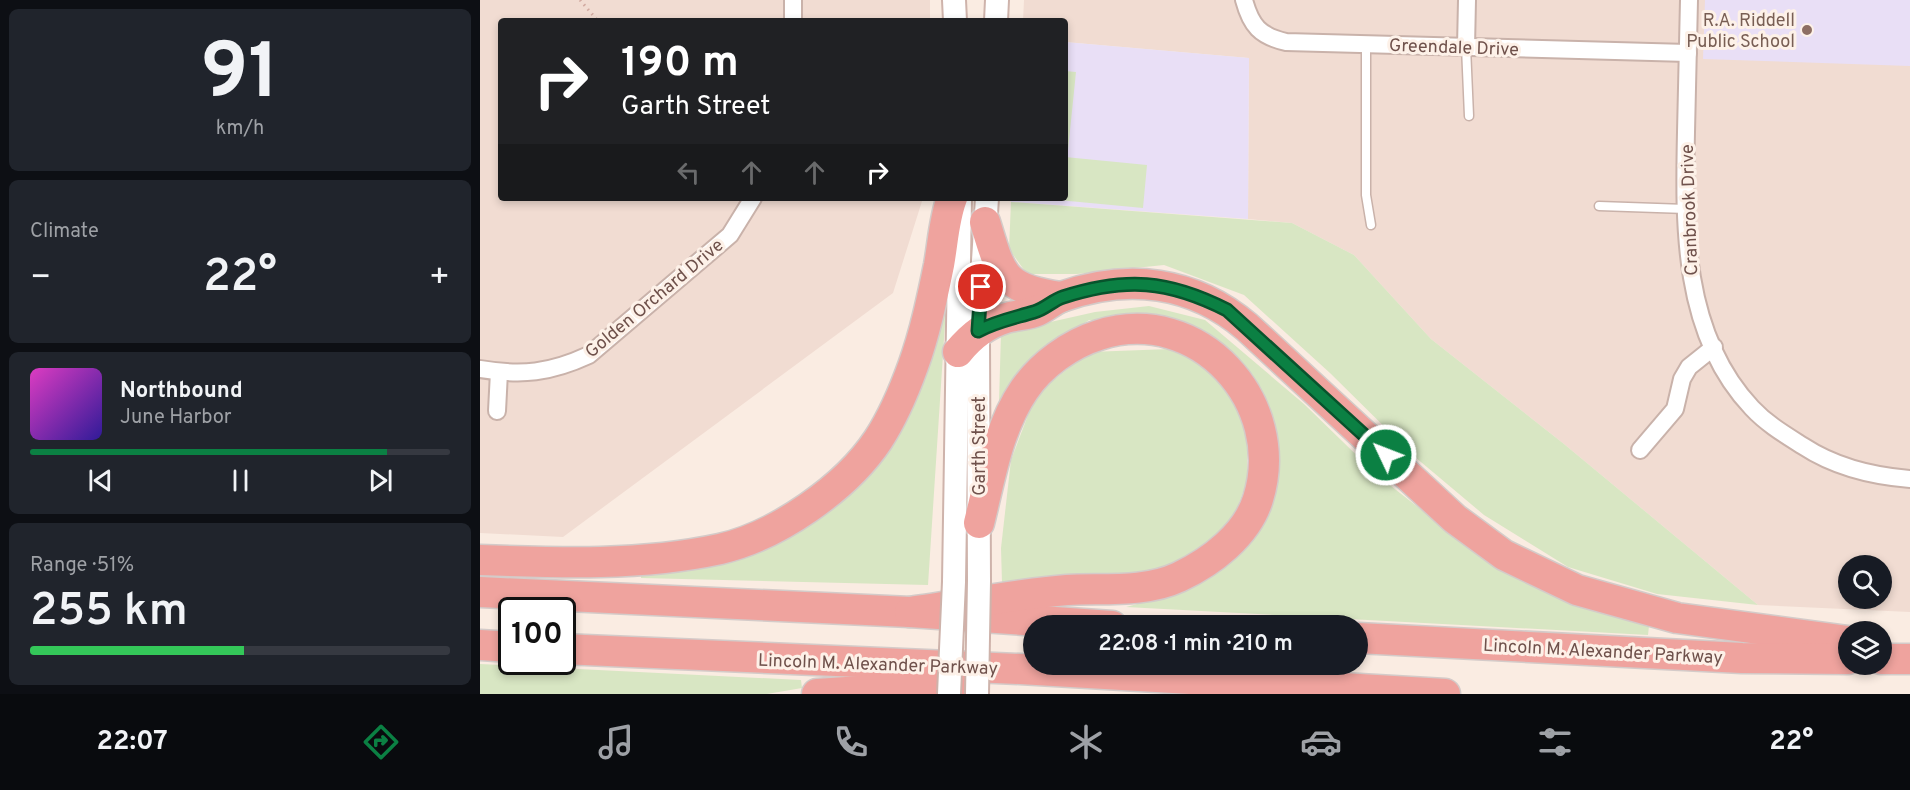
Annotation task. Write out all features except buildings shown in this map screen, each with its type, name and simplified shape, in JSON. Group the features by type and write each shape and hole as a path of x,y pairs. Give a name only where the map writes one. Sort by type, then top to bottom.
{"highway":[{"path":"480,560 580,563 661,558 712,550 771,530 815,502 855,468 878,440 896,407 928,321 951,201"},
{"path":"986,210 998,267 1008,280 1036,294 1061,297"},
{"path":"968,342 1005,318 1036,311 1061,297 1109,286 1158,286 1196,294 1227,310 1455,519 1504,555 1577,590 1677,618 1838,639"},
{"path":"910,612 1066,590 1126,589 1177,578 1211,560 1240,531 1258,501 1265,460 1257,416 1240,384 1223,364 1206,349 1184,336 1150,330 1113,331 1080,341 1049,363 1024,390 1005,427 979,523"},
{"path":"480,592 910,612 1023,620"},
{"name":"Lincoln M. Alexander Parkway","path":"1368,639 1742,658 1838,659"},
{"path":"480,645 498,646"},
{"name":"Lincoln M. Alexander Parkway","path":"576,650 1020,669 1445,694"},
{"path":"817,694 964,685 1020,669"}],"main road":[{"path":"954,0 955,18"},
{"path":"996,18 997,0"},
{"name":"Garth Street","path":"960,201 979,523 977,694"},
{"name":"Garth Street","path":"949,694 968,342 986,210"}],"street":[{"path":"793,0 793,18"},
{"name":"Greendale Drive","path":"1244,0 1248,17 1267,38 1286,42 1688,53"},
{"path":"1466,47 1467,0"},
{"name":"Cranbrook Drive","path":"1689,0 1686,208 1692,285 1701,318 1714,348 1731,379 1751,406 1787,438 1830,462 1861,471 1910,479"},
{"name":"Golden Orchard Drive","path":"480,369 532,373 562,368 589,355 730,235 751,201"},
{"path":"1640,450 1675,410 1682,380 1689,367 1714,348"},
{"path":"497,411 499,372"}],"lane":[{"path":"1366,44 1366,195 1371,225"},
{"path":"1466,47 1469,116"},
{"path":"1599,206 1686,208"}],"path":[{"path":"580,0 595,18"}],"shaded area":[{"path":"480,0 930,0 930,18 498,18 498,201 922,201 893,293 563,537 480,533"},
{"path":"1024,0 1910,0 1910,612 1845,609 1892,609 1892,555 1838,555 1838,609 1758,605 1564,444 1431,339 1354,255 1292,223 1248,219 1249,58 1068,42 1068,18 1023,18"},
{"name":"R.A. Riddell Public School","path":"1705,0 1910,0 1910,66 1703,59"},
{"path":"1068,42 1249,58 1248,219 1011,202 1068,201"}],"green space":[{"path":"1068,71 1076,72 1068,150"},
{"path":"1068,157 1147,165 1143,208 1068,201"},
{"path":"1011,202 1292,223 1354,255 1431,339 1564,444 1758,605 1657,594 1568,567 1484,515 1415,457 1330,373 1244,295 1164,265 1077,274 1027,274 1009,249"},
{"path":"939,305 946,308 928,585 641,578 641,570 853,490"},
{"path":"1149,306 1205,320 1304,404 1377,475 1465,544 1649,626 1648,635 1368,620 1368,615 1275,615 1126,607 1178,593 1237,557 1272,505 1278,444 1252,374 1183,325 1089,320 1033,360 999,402 1001,333 1095,312"},
{"path":"1170,349 1211,369 1238,409 1247,435 1247,481 1237,509 1226,528 1172,568 1112,580 1002,583 1001,548 1011,460 1036,394 1089,352"},
{"path":"480,664 498,665 498,675 576,675 576,669 801,680 802,688 767,694 480,694"}],"place":[{"name":"R.A. Riddell Public School","path":"1807,30"}],"route":[{"path":"981,287 978,331 1005,318 1036,311 1061,297 1109,286 1136,284 1170,286 1196,294 1227,310 1386,455"}]}
